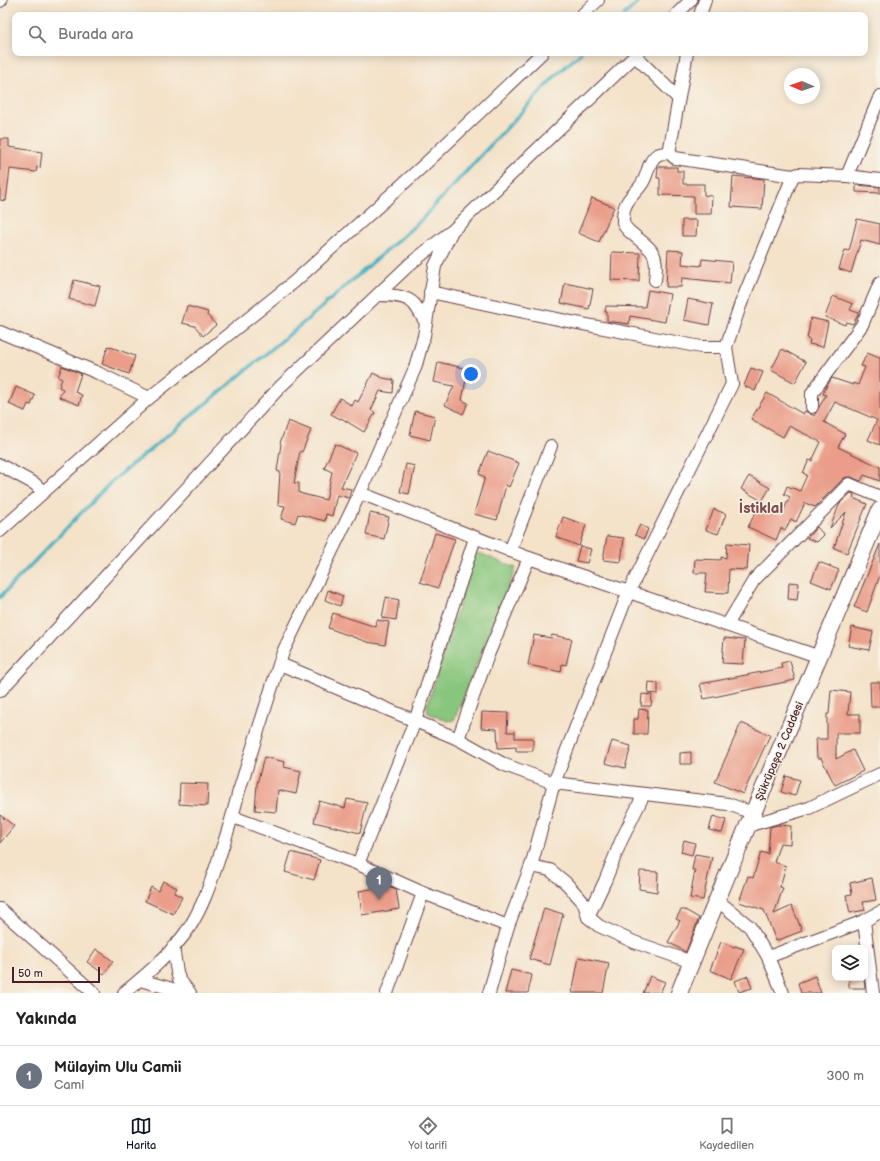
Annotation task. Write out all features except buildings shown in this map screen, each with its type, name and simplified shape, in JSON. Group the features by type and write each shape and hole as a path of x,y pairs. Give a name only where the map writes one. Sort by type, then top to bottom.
{"main road":[{"name":"Şükrüpaşa 2 Caddesi","path":"679,993 880,510"}],"street":[{"path":"585,12 598,0"},
{"path":"679,12 691,0"},
{"path":"701,12 706,0"},
{"path":"0,531 149,398 294,282 424,165 539,56"},
{"path":"0,691 280,386 410,264 452,232 635,56"},
{"path":"637,56 678,98"},
{"path":"669,154 685,56"},
{"path":"847,176 880,96"},
{"path":"655,280 657,265 655,256 652,251 625,227 623,221 623,210 630,197 644,182 651,162 656,155 662,153 669,154 675,158 793,176 798,174 847,176 880,180"},
{"path":"489,993 508,926 531,866 554,783 629,591 732,384 726,347 740,306 793,176"},
{"path":"124,993 140,980 173,947 189,928 205,899 233,817 238,794 284,652 360,493 415,368 424,336 435,266 452,232"},
{"path":"812,407 812,392 862,325 879,288"},
{"path":"430,292 701,347 726,347"},
{"path":"378,295 405,298 414,304 426,323"},
{"path":"0,332 98,373 149,398"},
{"path":"510,551 551,446"},
{"path":"0,465 35,484 43,492"},
{"path":"727,625 754,580 849,484 880,497"},
{"path":"360,493 529,558 820,657"},
{"path":"358,864 415,721 475,538"},
{"path":"458,739 488,655 529,558"},
{"path":"280,664 458,739 505,766 554,783 728,804 750,820 809,808 880,774"},
{"path":"588,916 606,881 621,841 644,794"},
{"path":"233,817 358,864 423,893 508,926"},
{"path":"531,866 550,870 566,883 584,903 588,916 599,926 634,942 692,962"},
{"path":"387,993 423,893"},
{"path":"717,900 750,927 768,957 783,993"},
{"path":"0,909 94,993"},
{"path":"768,957 864,921 880,912"},
{"path":"864,921 873,993"},
{"path":"173,947 179,979 190,993"},
{"path":"140,980 187,993"}],"green space":[{"path":"479,553 516,568 454,720 447,721 428,713 427,706 474,557"}],"waterway":[{"path":"627,12 641,0"},
{"path":"0,597 111,482 308,319 419,222 557,74 578,56"}],"place":[{"name":"Mülayim Ulu Camii","path":"379,900"}],"district":[{"name":"İstiklal","path":"761,508"}]}
